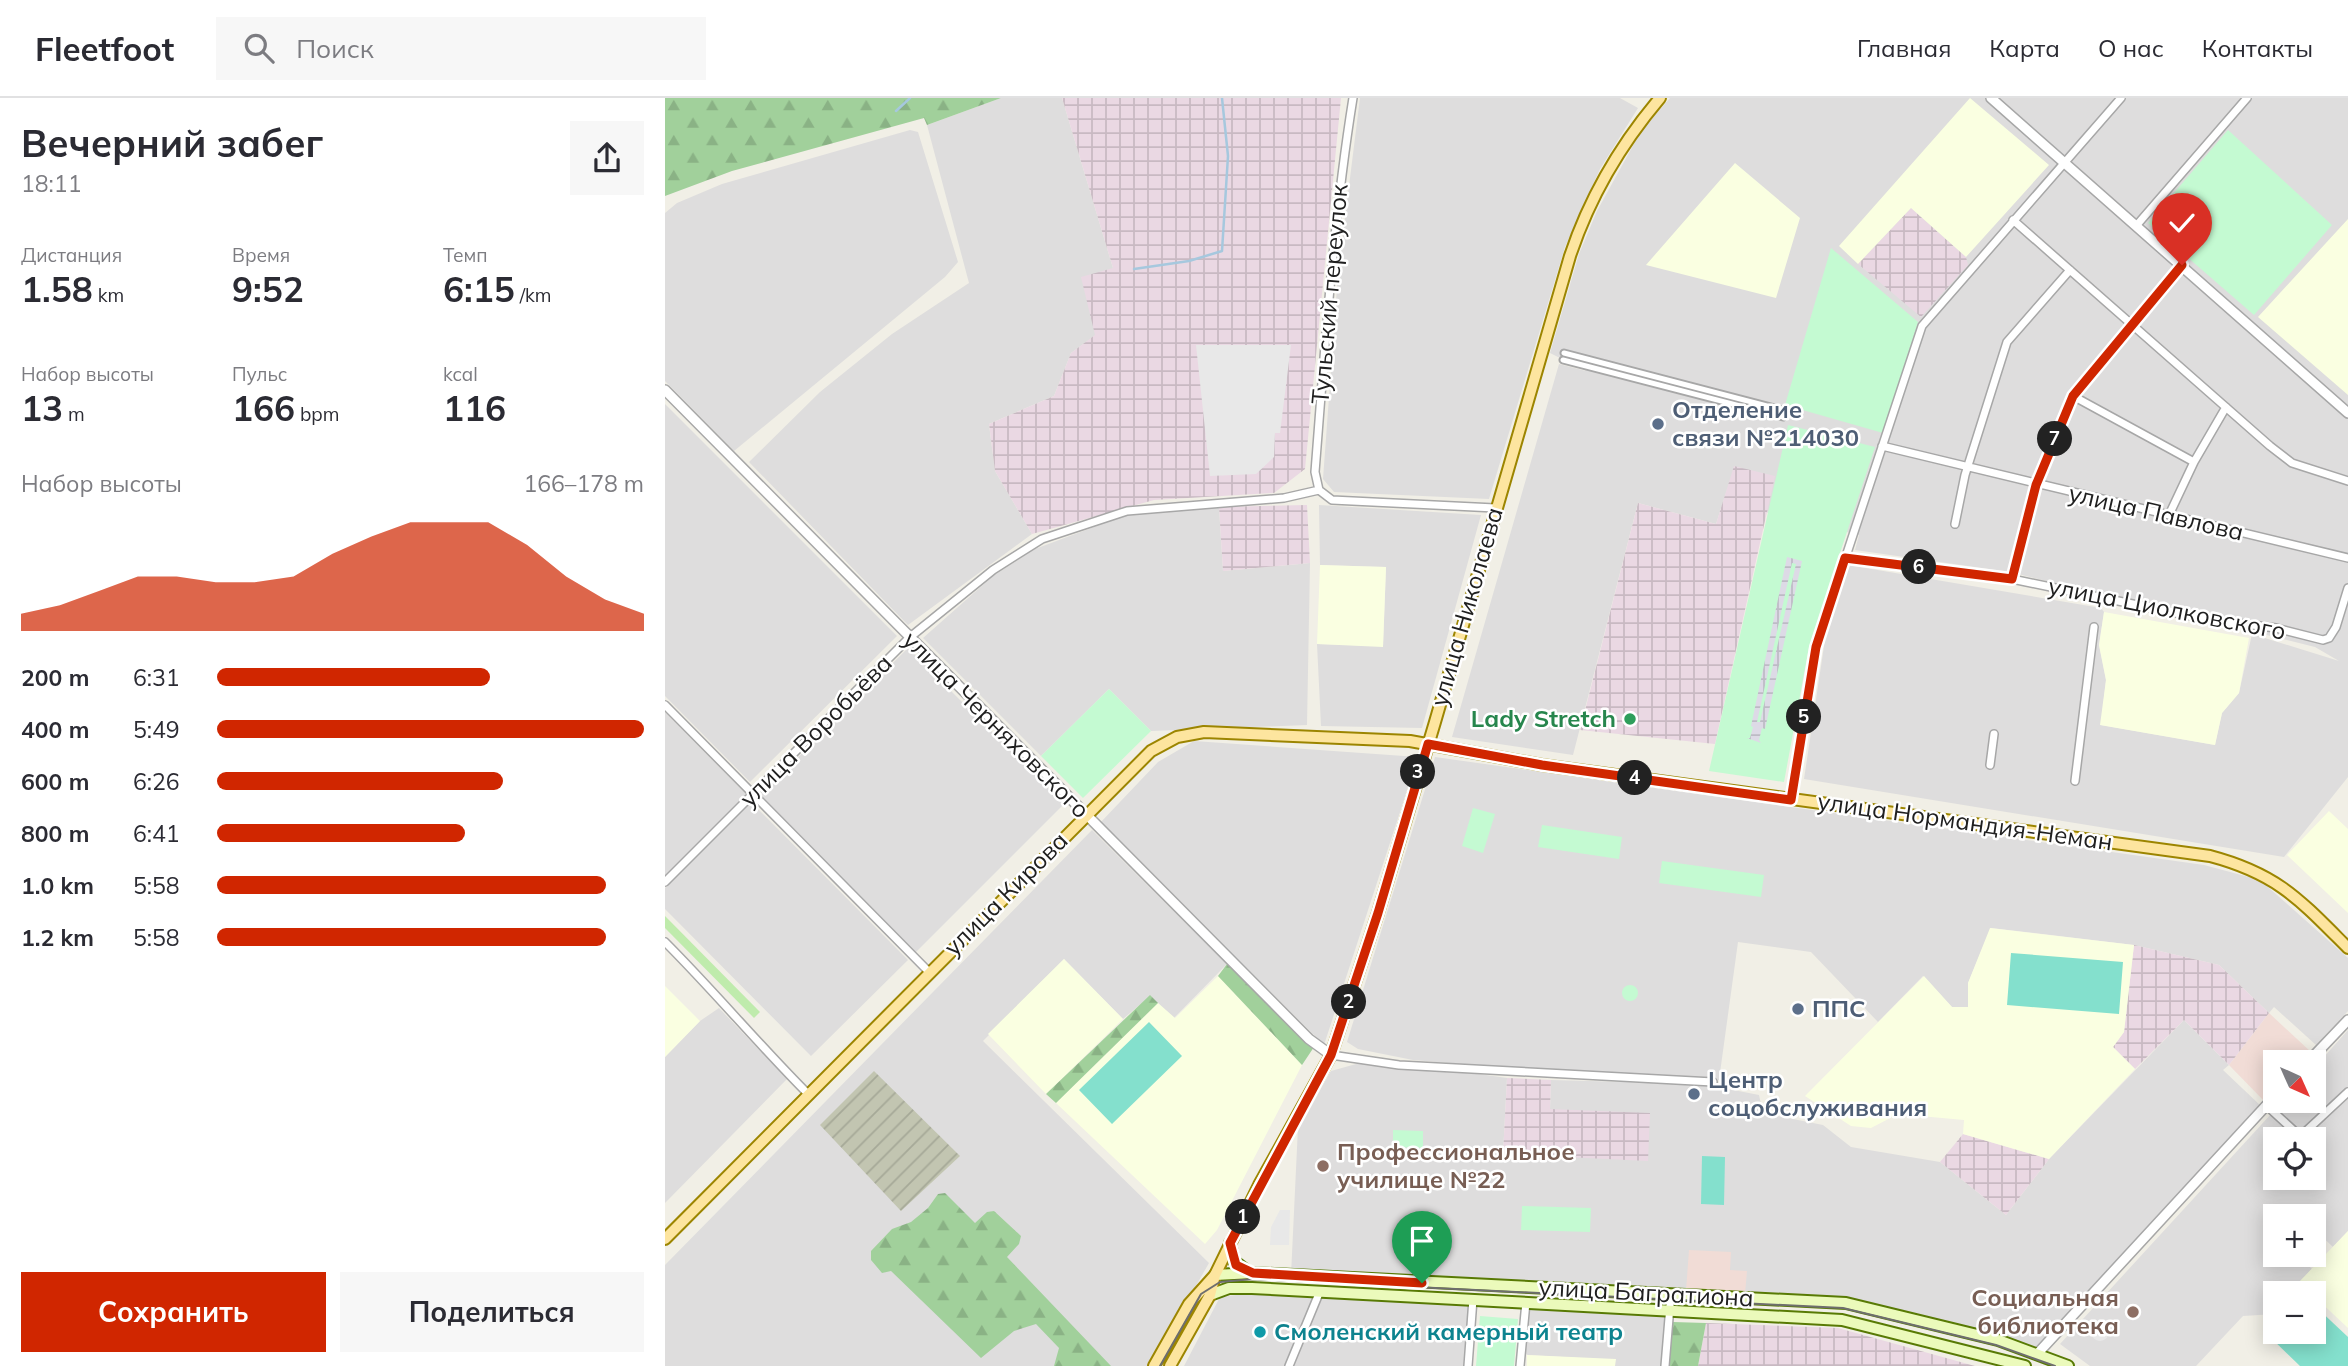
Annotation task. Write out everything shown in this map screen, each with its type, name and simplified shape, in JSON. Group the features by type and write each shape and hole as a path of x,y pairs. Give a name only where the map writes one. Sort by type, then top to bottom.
{"main road":[{"name":"улица Николаева","path":"1170,1366 1210,1295 1230,1243 1331,1055 1378,913 1574,242 1614,163 1637,126 1660,98"},
{"name":"улица Кирова","path":"665,1238 1151,751 1177,737 1204,732 1428,744"},
{"name":"улица Нормандия-Неман","path":"1428,744 1542,765 2210,856 2248,866 2265,875 2302,902 2348,948"},
{"path":"1230,1243 1236,1265 1253,1273"},
{"name":"улица Багратиона","path":"1220,1274 1253,1273 1846,1303 2039,1353 2068,1366"},
{"name":"улица Николаева","path":"1154,1366 1189,1304 1220,1274"},
{"path":"1220,1274 1229,1289"},
{"name":"улица Багратиона","path":"1210,1295 1229,1289 1320,1291 1843,1320 2025,1366"}],"street":[{"name":"Тульский переулок","path":"1319,490 1315,472 1330,275 1340,175 1353,98"},
{"path":"1791,800 1816,647 1922,326 2121,98"},
{"path":"2136,226 2247,98"},
{"path":"1998,100 2064,163 2348,413"},
{"path":"2013,220 2292,463 2348,481"},
{"path":"2012,579 2036,485 2073,396 2182,265"},
{"path":"1955,524 1968,469 2007,342 2070,270"},
{"path":"1564,357 1785,414"},
{"name":"улица Черняховского","path":"665,390 1309,1039 1331,1055"},
{"path":"2073,396 2194,462"},
{"path":"2169,515 2194,462 2226,407"},
{"name":"улица Павлова","path":"1882,446 1968,469 2348,558"},
{"path":"1319,490 1332,500 1495,508"},
{"name":"улица Воробьёва","path":"665,882 909,638 993,570 1042,539 1127,511 1283,498 1319,490"},
{"name":"улица Циолковского","path":"1845,558 2012,579 2205,619 2276,628 2323,640 2329,638 2336,627 2348,588"},
{"path":"2074,781 2094,628"},
{"path":"665,705 930,973"},
{"path":"1990,765 1994,734"},
{"path":"665,942 726,1003 759,1043 809,1094"},
{"path":"2319,1050 2348,1020"},
{"path":"1331,1055 1399,1065 1713,1082"},
{"path":"2310,1127 2348,1092"},
{"path":"2025,1366 2263,1108"},
{"path":"2275,1113 2290,1127"},
{"path":"1289,1366 1320,1291"},
{"path":"1665,1366 1671,1294"},
{"path":"1468,1366 1473,1299"},
{"path":"1520,1366 1526,1301"}],"shaded area":[{"path":"1001,98 1062,98 1113,268 1096,335 1071,353 1054,396 989,424 995,471 1032,534 908,625 749,462 820,392 892,334 969,283 927,125"},
{"path":"1062,98 1341,98 1305,469 1274,493 1154,500 1032,534 995,471 989,424 1054,396 1071,353 1095,335 1081,277 1113,268"},
{"path":"1360,98 1620,98 1638,108 1600,169 1565,247 1489,499 1334,492 1323,479 1338,274"},
{"path":"1670,98 2348,98 2348,777 2284,857 1804,779 1829,613 1848,565 2101,608 2104,612 2099,645 2106,680 2101,725 2215,745 2222,713 2239,693 2252,634 2339,661 2315,647 2010,572 1855,550 1859,535 1765,512 1727,490 1716,524 1638,503 1573,755 1452,737 1559,364 1586,371 1550,353 1579,254 1597,211 1641,131"},
{"path":"1970,98 2049,165 1966,257 1911,208 1858,264 1839,246"},
{"path":"910,130 918,132 958,262 945,277 734,451 665,381 665,213 677,203 722,184"},
{"path":"1735,163 1800,218 1776,298 1646,265"},
{"path":"1911,208 1966,257 1968,265 1921,317 1858,264"},
{"path":"2348,219 2348,395 2258,317"},
{"path":"1196,345 1291,345 1280,433 1275,433 1274,457 1256,474 1210,476"},
{"path":"665,404 897,636 750,782 665,696"},
{"path":"1734,466 1775,476 1715,744 1580,730 1638,503 1716,524"},
{"path":"1307,505 1310,563 1223,571 1219,507"},
{"path":"1319,505 1481,515 1422,728 1321,726 1317,644 1383,646 1386,567 1320,565"},
{"path":"1219,507 1223,571 1310,563 1307,725 1151,731 1109,689 1041,756 923,638 993,576 1035,549 1126,515"},
{"path":"1787,557 1802,561 1765,729 1762,728 1759,740 1761,743 1747,738 1750,738","holes":["1792,563 1796,564 1760,722 1757,722"]},
{"path":"1320,565 1386,567 1383,647 1317,644"},
{"path":"2104,612 2249,638 2239,693 2222,713 2215,745 2100,725 2106,680 2099,645"},
{"path":"908,648 1064,804 916,952 760,795"},
{"path":"665,712 747,795 665,878"},
{"path":"1194,741 1418,757 1324,1045 1100,823 1158,762"},
{"path":"1435,757 2204,865 2260,880 2348,958 2348,1011 2316,1045 2274,1007 2269,1013 2219,965 2134,945 1991,928 1968,983 1968,1007 1952,1007 1923,976 1878,1022 1811,952 1738,942 1719,1080 1413,1060 1358,1049 1347,1042"},
{"path":"751,802 908,960 811,1056 665,909 665,888"},
{"path":"2329,811 2348,829 2348,913 2287,855"},
{"path":"1092,830 1227,964 1174,1018 1150,996 1123,1019 1064,959 983,1041 1209,1263 1150,1366 665,1366 665,1265"},
{"path":"1990,928 2134,945 2124,1032 2113,1047 2135,1069 2049,1159 1963,1134 1964,1120 1898,1114 1871,1128 1851,1126 1805,1096 1924,976 1952,1007 1968,1007 1968,983"},
{"path":"2134,945 2219,965 2269,1013 2229,1065 2184,1020 2135,1069 2113,1047 2124,1032"},
{"path":"2011,953 2123,962 2119,1014 2007,1005"},
{"path":"1064,959 1123,1019 1046,1094 988,1034"},
{"path":"1218,976 1302,1065 1217,1230 1205,1244 1056,1103 1158,1003 1175,1018"},
{"path":"665,986 700,1021 665,1057"},
{"path":"719,1008 787,1079 665,1203 665,1057 700,1021"},
{"path":"2269,1013 2309,1050 2263,1050 2263,1100 2229,1065"},
{"path":"2184,1020 2229,1065 2223,1070 2261,1106 2040,1348 1846,1299 1291,1275 1298,1127 1331,1071 1374,1059 1507,1078 1503,1154 1550,1109 1551,1080 1703,1084 1759,1095 1763,1113 1823,1125 1851,1147 1940,1162 2006,1215 2049,1159"},
{"path":"1149,1022 1182,1056 1112,1124 1079,1090"},
{"path":"2348,1030 2348,1231 2333,1247 2326,1240 2326,1204 2263,1204 2263,1267 2312,1269 2301,1281 2263,1281 2263,1315 2243,1316 2196,1366 2090,1366 2060,1344 2272,1113 2326,1113 2326,1055"},
{"path":"874,1071 960,1156 901,1211 820,1125"},
{"path":"1507,1078 1551,1080 1550,1109 1650,1113 1648,1161 1503,1154"},
{"path":"1963,1134 2049,1159 2006,1215 1940,1162"},
{"path":"1702,1156 1725,1157 1724,1205 1701,1204"},
{"path":"1280,1210 1290,1210 1289,1245 1270,1245 1271,1227"},
{"path":"2348,1231 2348,1328 2326,1307 2326,1281 2300,1281 2313,1267 2326,1267 2326,1254"},
{"path":"1689,1250 1731,1252 1730,1270 1747,1271 1745,1294 1686,1291"},
{"path":"1244,1294 1473,1305 1468,1366 1184,1366 1220,1297"},
{"path":"1528,1306 1667,1314 1662,1366 1615,1366 1615,1360 1523,1353"},
{"path":"2326,1316 2348,1337 2348,1366 2300,1366 2277,1344 2326,1344"},
{"path":"1706,1323 1838,1328 1975,1366 1698,1366"},
{"path":"2100,1323 2106,1326 2109,1332 2106,1338 2100,1341 2094,1338 2091,1332 2094,1326"},
{"path":"1527,1355 1616,1359 1615,1366 1527,1366"}],"green space":[{"path":"665,98 1001,98 927,125 924,118 732,171 665,196"},
{"path":"2228,130 2332,225 2254,315 2148,223"},
{"path":"1831,248 1918,322 1883,433 1785,405"},
{"path":"1788,425 1875,447 1809,647 1784,782 1709,771"},
{"path":"1109,689 1151,731 1083,798 1041,756"},
{"path":"1473,808 1495,814 1483,853 1462,846"},
{"path":"1542,825 1622,837 1619,859 1538,847"},
{"path":"1662,861 1764,875 1761,897 1659,883"},
{"path":"665,916 760,1012 754,1018 665,928"},
{"path":"1227,964 1314,1047 1302,1065 1218,976"},
{"path":"1627,985 1633,985 1638,993 1636,999 1627,1001 1622,996 1622,990"},
{"path":"1150,995 1158,1003 1056,1103 1046,1094"},
{"path":"1393,1130 1423,1131 1423,1148 1393,1147"},
{"path":"945,1193 975,1223 987,1212 994,1211 1021,1236 1019,1244 1007,1257 1111,1366 1054,1366 1059,1348 1036,1324 1014,1331 981,1358 891,1271 882,1273 871,1260 871,1251 892,1229 911,1222 928,1208 938,1194"},
{"path":"1522,1206 1591,1208 1590,1232 1521,1230"},
{"path":"1480,1316 1518,1319 1514,1366 1476,1366"},
{"path":"1673,1322 1706,1323 1698,1366 1668,1366"}],"waterway":[{"path":"896,111 910,98"},
{"path":"1134,269 1189,261 1222,251 1228,156 1222,98"}],"tram line":[{"path":"1160,1366 1201,1294 1220,1282 1253,1279 1843,1308 1996,1345 2055,1366"}],"place":[{"name":"Отделение связи №214030","path":"1658,424"},
{"name":"Lady Stretch","path":"1630,719"},
{"name":"ППС","path":"1798,1009"},
{"name":"Центр соцобслуживания","path":"1694,1094"},
{"name":"Профессиональное училище №22","path":"1323,1166"},
{"name":"Социальная библиотека","path":"2133,1312"},
{"name":"Смоленский камерный театр","path":"1260,1332"}],"route":[{"path":"1422,1283 1253,1273 1236,1265 1230,1243 1331,1055 1378,913 1428,744 1542,765 1791,800 1816,647 1845,558 2012,579 2036,485 2073,396 2182,265"}]}
